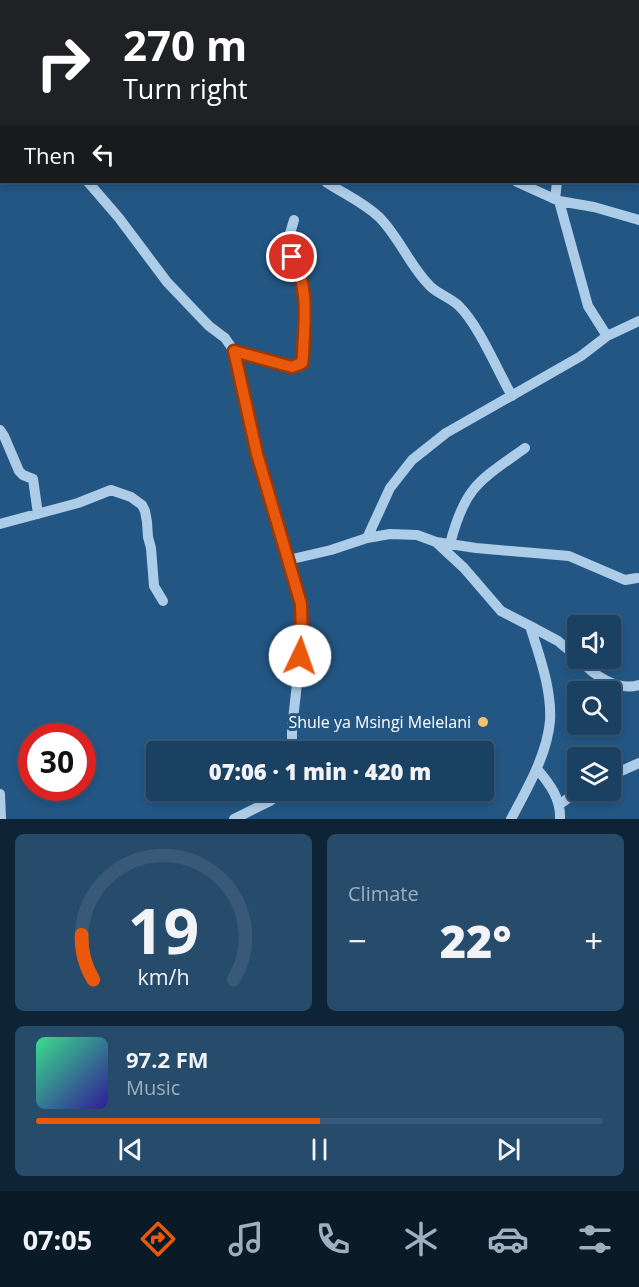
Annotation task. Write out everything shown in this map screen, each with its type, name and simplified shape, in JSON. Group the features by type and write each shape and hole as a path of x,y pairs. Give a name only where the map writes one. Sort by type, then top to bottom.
{"street":[{"path":"89,183 119,218 167,282 209,326 225,338 234,351 257,454 301,604 302,640 291,741"},
{"path":"328,183 359,201 380,218 431,288 458,306 475,326 512,396"},
{"path":"519,183 557,200 594,207 639,220"},
{"path":"557,183 557,200 588,306 607,336"},
{"path":"234,351 292,367 302,363 303,280 286,247 294,220"},
{"path":"367,538 390,488 412,460 446,433 580,356 607,336 639,321"},
{"path":"0,430 19,471 22,475 33,479 38,514"},
{"path":"450,544 458,514 466,497 479,481 525,448"},
{"path":"0,524 78,503 111,490 131,497 142,505 145,511 148,537 152,548 154,586 163,601"},
{"path":"288,560 331,550 367,538 390,534 417,535 436,542 476,548 569,556 626,580 637,578"},
{"path":"436,542 464,568 501,611 567,647"},
{"path":"512,819 537,769 550,722 546,687 530,626"},
{"path":"590,669 598,676 621,685 639,685"},
{"path":"621,771 639,763"},
{"path":"537,769 549,783 560,804 560,819"},
{"path":"0,794 1,819"},
{"path":"560,804 567,799"},
{"path":"234,819 270,801"}],"place":[{"name":"Shule ya Msingi Melelani","path":"483,722"}],"route":[{"path":"292,257 303,280 302,363 292,367 234,351 257,454 301,604 300,656"}]}
